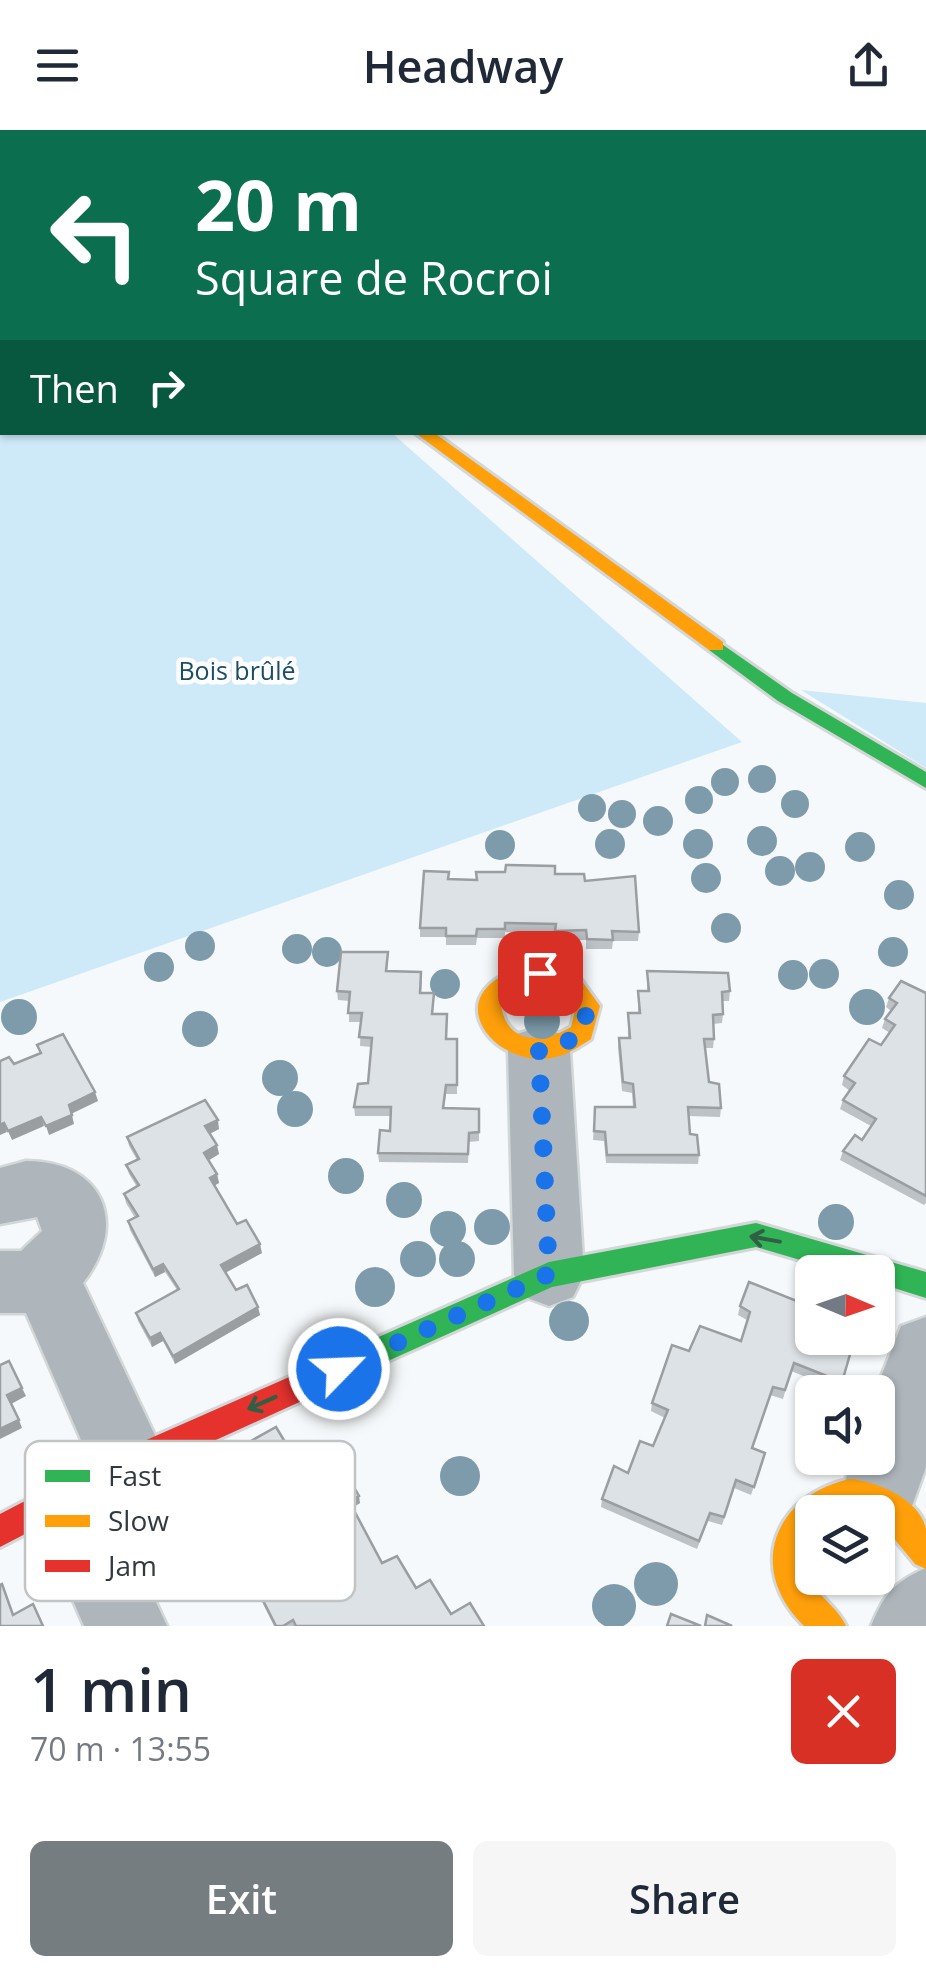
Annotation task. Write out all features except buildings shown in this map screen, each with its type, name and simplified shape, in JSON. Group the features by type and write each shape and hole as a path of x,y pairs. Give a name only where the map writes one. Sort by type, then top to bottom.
{"street":[{"path":"426,435 785,697 926,780"},
{"path":"539,1051 549,1274"},
{"path":"0,1196 38,1188 68,1202 76,1231 71,1248 22,1278 84,1441"},
{"path":"182,1441 549,1274 756,1235 926,1286"},
{"path":"879,1495 926,1350"},
{"path":"895,1512 926,1552"},
{"path":"0,1532 25,1518"},
{"path":"795,1526 790,1537 795,1586"},
{"path":"800,1595 829,1626"},
{"path":"121,1601 126,1626"},
{"path":"912,1626 926,1609"}],"green space":[{"name":"Bois brûlé","path":"0,435 394,435 742,742 0,1002"},
{"path":"801,690 926,703 926,768"}],"traffic: fast":[{"path":"716,646 785,697 926,781"},
{"path":"328,1374 549,1275 756,1235 926,1285"}],"traffic: slow":[{"path":"426,435 716,646"},
{"path":"540,973 571,983 588,1006 582,1032 557,1047 538,1050 508,1039 497,1028 489,1004 495,992 508,981 540,973"},
{"path":"829,1626 799,1595 789,1571 791,1541 798,1527 820,1505 850,1495 875,1500 900,1519 926,1553"}],"traffic: jam":[{"path":"179,1441 328,1374"},
{"path":"0,1531 25,1518"}],"route":[{"path":"339,1369 549,1274 539,1051 556,1049 582,1032 588,1006 570,983 540,973"}]}
